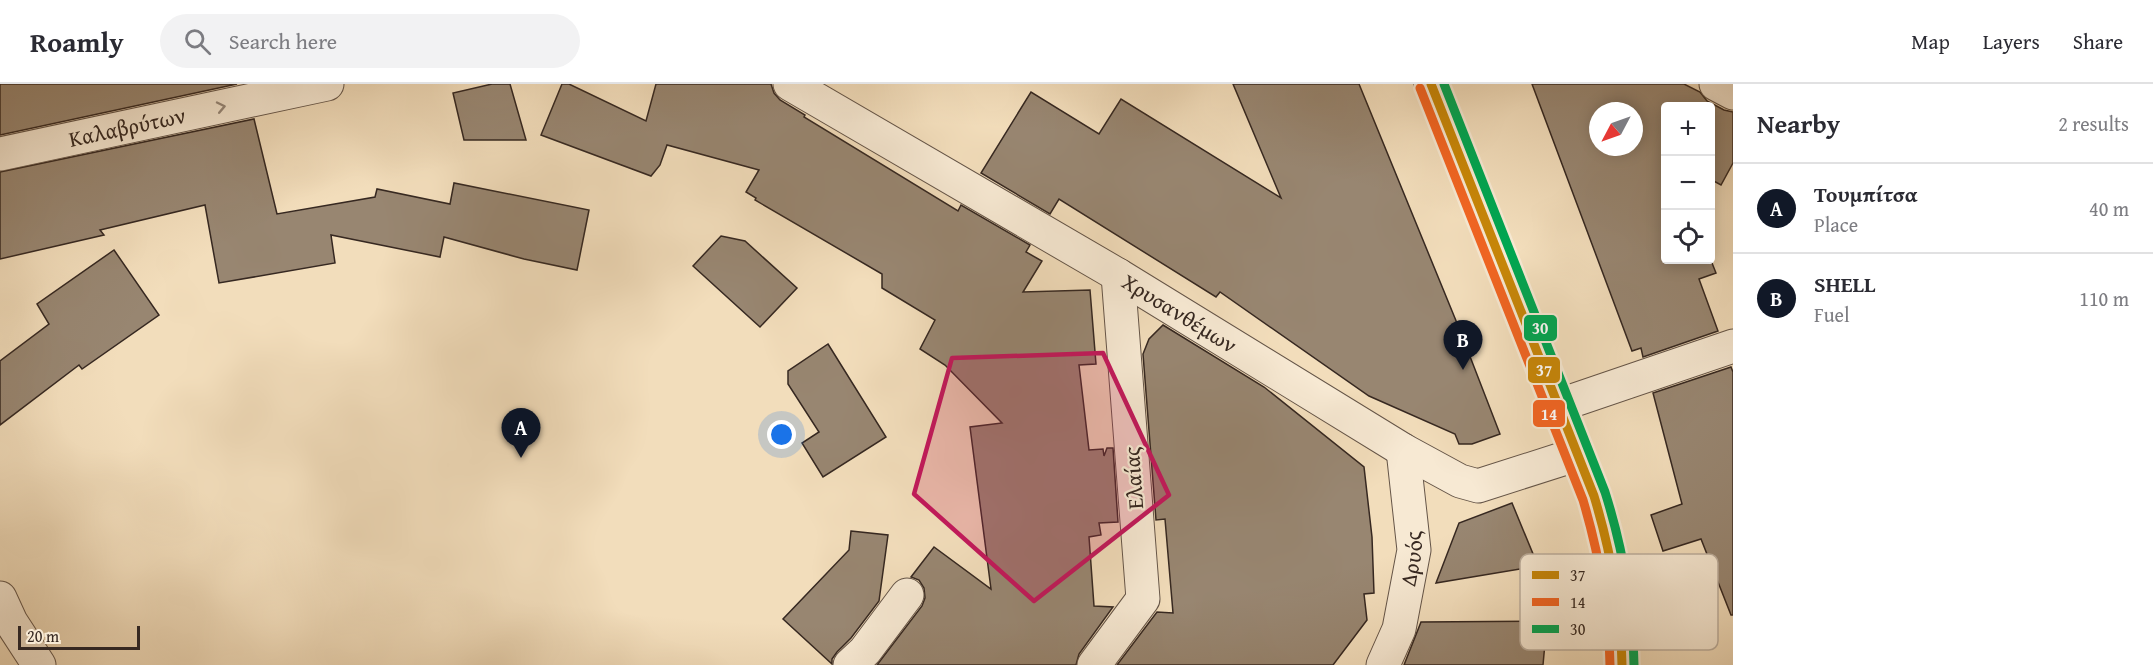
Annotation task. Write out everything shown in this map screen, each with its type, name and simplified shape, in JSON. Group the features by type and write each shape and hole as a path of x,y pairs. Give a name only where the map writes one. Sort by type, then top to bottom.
{"main road":[{"path":"1431,84 1560,405 1599,511 1610,554"},
{"path":"1621,650 1622,665"}],"street":[{"name":"Καλαβρύτων","path":"0,154 327,84"},
{"name":"Χρυσανθέμων","path":"790,84 1118,275 1403,450 1460,481 1478,486 1578,454"},
{"name":"Ελαίας","path":"1094,665 1143,599 1118,275"},
{"path":"1560,405 1733,346"},
{"name":"Δρυός","path":"1383,665 1399,629 1414,550 1403,450"},
{"path":"850,665 865,651 907,595"},
{"path":"0,598 11,622 39,665"}],"highlighted area":[{"path":"1103,353 1169,495 1034,601 914,494 952,358"}],"building":[{"path":"0,84 237,84 0,135"},
{"path":"492,84 510,84 526,140 464,140 453,93"},
{"path":"562,84 569,84 646,121 656,84 771,84 780,100 805,115 804,117 958,211 961,205 1030,245 1026,252 1042,261 1023,292 1090,290 1096,364 1079,365 1089,450 1103,449 1104,456 1107,448 1113,448 1118,522 1099,523 1101,535 1089,537 1094,606 1113,607 1079,654 1076,665 877,665 922,606 925,598 924,588 919,580 911,577 934,547 991,589 970,427 1002,423 945,365 920,349 935,320 882,288 882,274 755,200 756,198 746,192 759,170 667,145 660,165 651,176 541,135"},
{"path":"1233,84 1359,84 1500,434 1472,444 1459,444 1455,434 1369,396 1220,292 1216,297 1059,199 1050,214 981,173 1031,92 1099,134 1121,99 1281,198"},
{"path":"1532,84 1684,84 1700,92 1709,102 1661,102 1661,264 1712,264 1716,273 1699,279 1718,331 1643,357 1641,348 1632,351"},
{"path":"1715,105 1733,112 1733,163 1721,185 1715,182"},
{"path":"254,119 277,214 375,197 377,189 450,204 454,183 589,210 577,270 524,259 444,237 440,257 331,235 335,263 219,283 205,205 100,230 104,235 0,259 0,172"},
{"path":"721,236 745,241 797,288 760,327 693,266"},
{"path":"114,250 159,315 82,369 79,365 0,425 0,361 49,324 37,304"},
{"path":"1163,325 1264,387 1364,467 1372,537 1374,593 1364,594 1367,620 1333,665 1117,665 1157,612 1173,613 1165,519 1156,520 1143,354 1149,339"},
{"path":"828,344 886,437 823,477 802,443 819,432 788,384 788,371"},
{"path":"1731,367 1733,372 1733,615 1731,615 1718,582 1718,554 1707,554 1701,539 1663,551 1651,515 1682,504 1653,393"},
{"path":"1512,503 1533,554 1520,554 1520,569 1436,583 1459,523"},
{"path":"851,531 888,535 879,601 851,638 837,652 832,659 832,664 783,619 849,550"},
{"path":"1520,621 1520,650 1544,650 1543,665 1404,665 1421,622"}],"transit line":[{"name":"37","path":"1431,84 1594,496 1608,554"},
{"name":"30","path":"1444,84 1605,492 1621,554"},
{"name":"14","path":"1420,88 1583,500 1597,554"},
{"name":"14","path":"1609,650 1610,665"},
{"name":"37","path":"1621,650 1622,665"},
{"name":"30","path":"1633,650 1634,665"}],"place":[{"name":"SHELL","path":"1463,370"},
{"name":"Τουμπίτσα","path":"521,458"}]}
